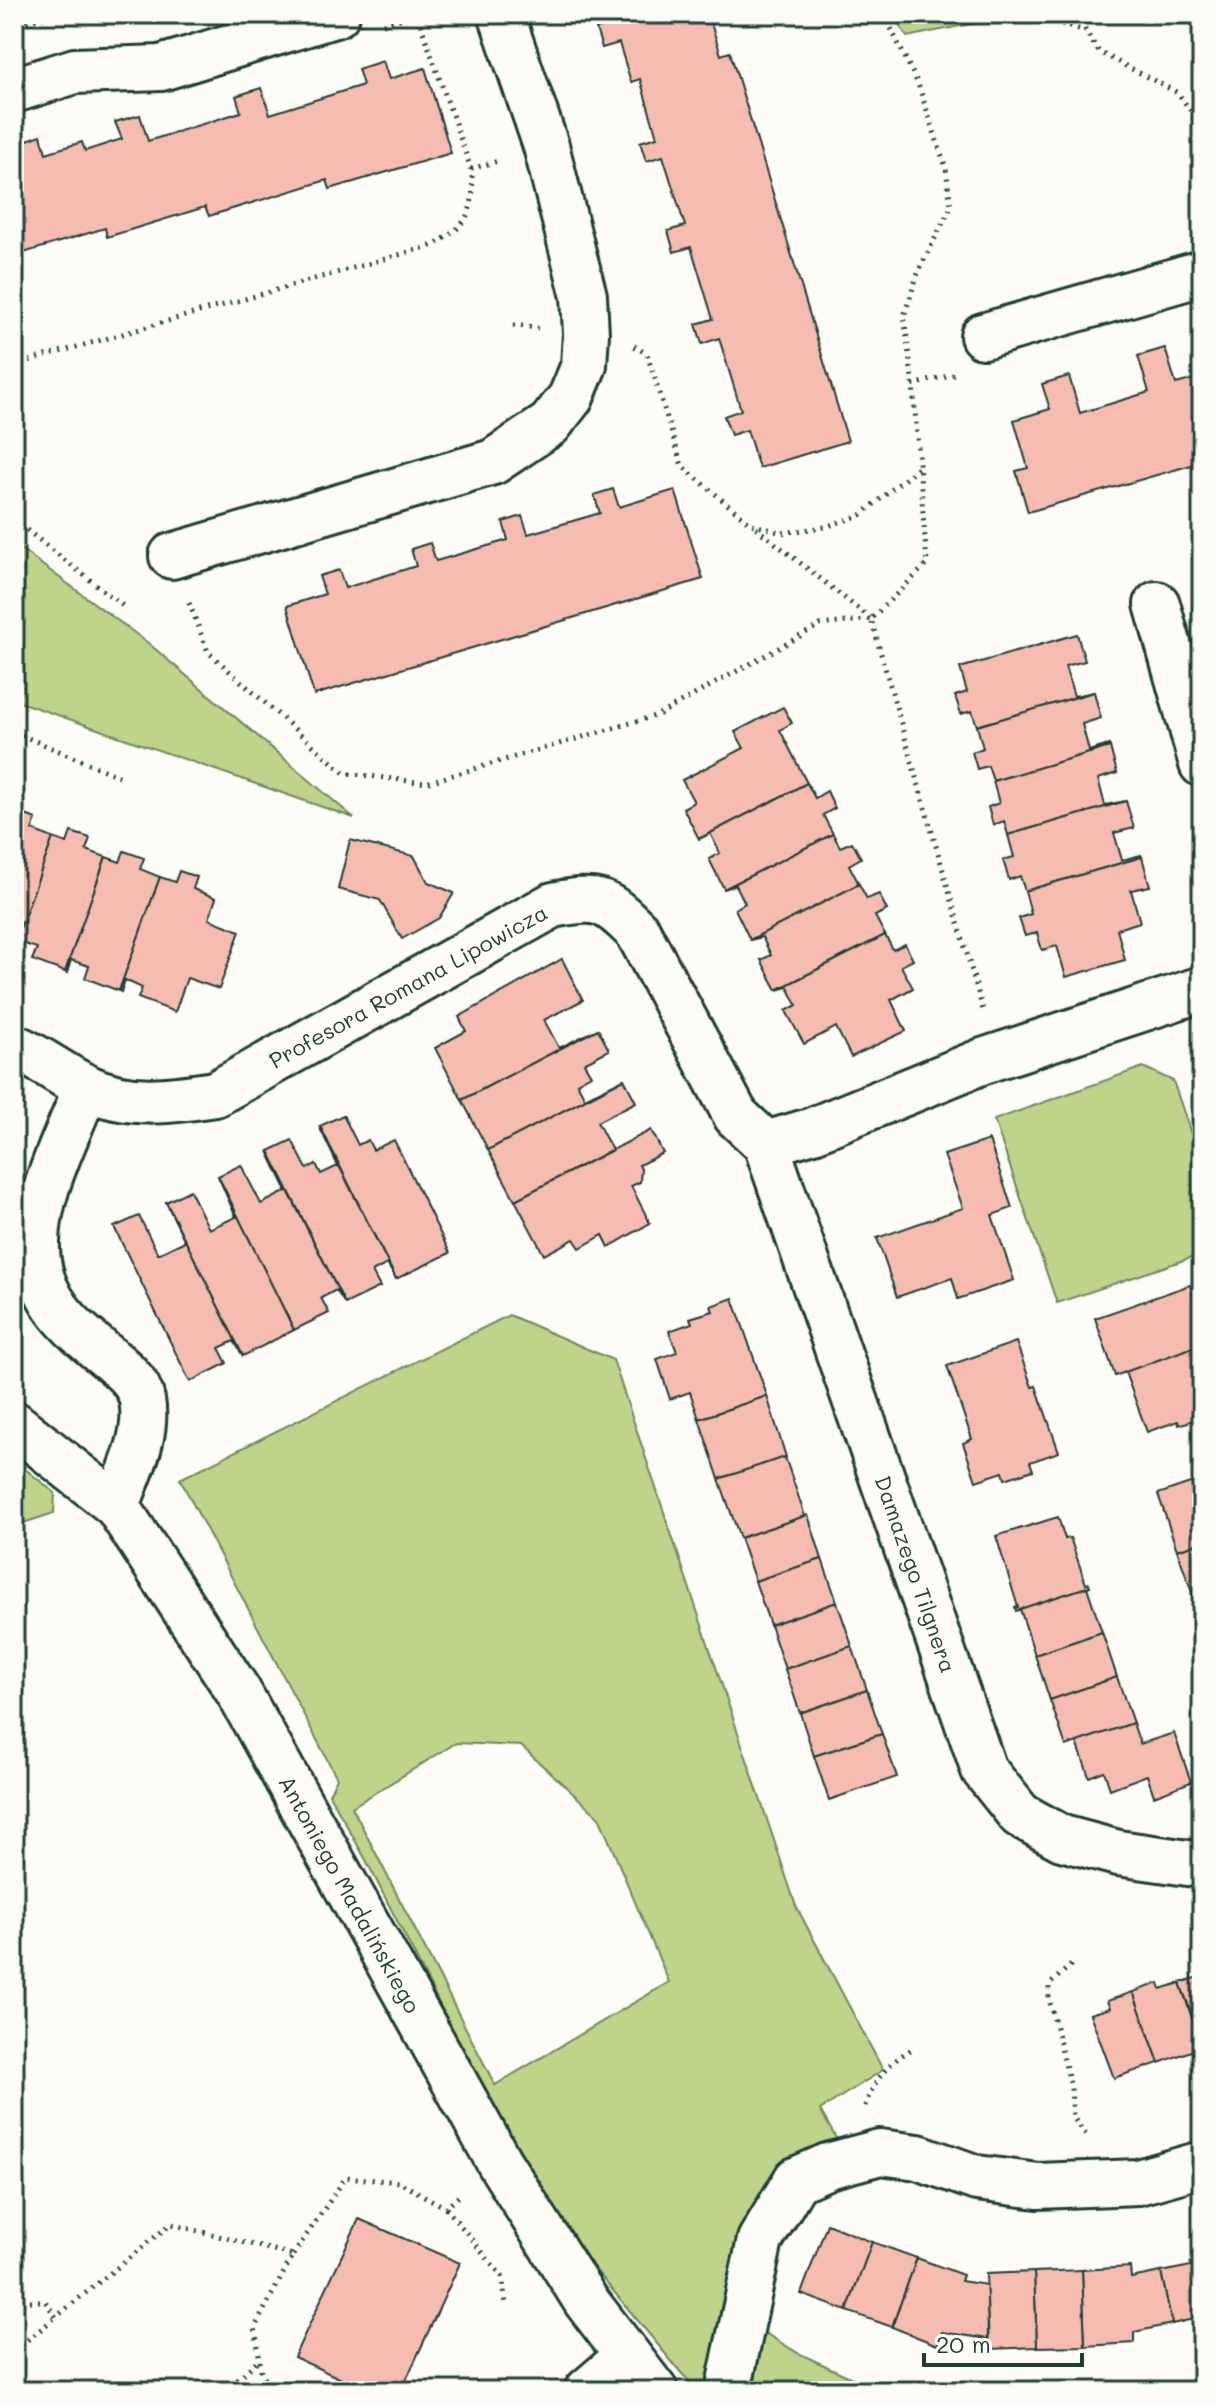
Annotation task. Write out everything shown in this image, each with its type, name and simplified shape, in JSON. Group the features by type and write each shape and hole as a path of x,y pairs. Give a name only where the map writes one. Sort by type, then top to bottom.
{"street":[{"path":"14,90 75,71 161,68 337,14"},
{"path":"172,556 493,462 550,424 571,397 584,365 584,296 546,146 501,14"},
{"path":"983,336 1202,273"},
{"path":"1157,604 1202,764"},
{"name":"Profesora Romana Lipowicza","path":"14,1047 33,1054 86,1087 131,1102 170,1101 215,1094 553,905 589,898 614,908 638,932 736,1116 766,1144"},
{"path":"766,1144 813,1130 983,1061 1198,1003"},
{"path":"86,1087 39,1212 37,1252 45,1288 58,1313 132,1377 142,1399 141,1439 117,1506"},
{"name":"Damazego Tilgnera","path":"766,1144 984,1770 1020,1815 1062,1838 1118,1853 1202,1865"},
{"name":"Antoniego Madalińskiego","path":"14,1424 117,1506 238,1691 499,2162 586,2301 655,2391"},
{"path":"728,2391 760,2240 796,2180 828,2166 880,2152 918,2157 977,2178 1038,2186 1138,2182 1202,2164"},
{"path":"587,2391 628,2356"}],"path":[{"path":"14,14 25,23 45,17"},
{"path":"14,365 430,246 452,236 468,216 475,193 471,169 417,14"},
{"path":"188,600 208,652 344,773 426,783 658,715 820,625 871,619 927,564 913,385 904,316 919,270 951,207 946,168 918,84 884,14"},
{"path":"1040,14 1086,32"},
{"path":"1079,14 1099,52 1178,93 1202,136"},
{"path":"471,169 512,156"},
{"path":"647,354 682,466 871,619 984,1016"},
{"path":"913,385 922,384"},
{"path":"751,524 782,533 825,527 861,515 918,467"},
{"path":"14,520 123,606"},
{"path":"14,732 123,778"},
{"path":"1071,1965 1049,1985 1049,1999 1071,2088 1073,2117 1085,2133 1097,2183"},
{"path":"855,2158 860,2121 871,2087 894,2060 912,2049"},
{"path":"269,2391 259,2359 255,2327 293,2255 346,2177 399,2182 446,2208 502,2276 506,2304"},
{"path":"446,2208 458,2197"},
{"path":"21,2345 171,2224 293,2255"},
{"path":"14,2301 45,2301 56,2317"},
{"path":"226,2391 259,2359"}],"green space":[{"path":"893,14 1007,14 907,37"},
{"path":"14,544 148,643 354,818 14,700"},
{"path":"1143,1067 1173,1081 1202,1165 1202,1254 1057,1303 994,1120"},
{"path":"509,1315 613,1360 796,1906 883,2070 820,2110 840,2145 799,2165 713,2378 698,2389 575,2245 492,2107 329,1794 337,1778 180,1479","holes":["456,1743 521,1746 599,1817 669,1982 495,2085 352,1807"]},
{"path":"14,1460 55,1493 54,1513 14,1526"},
{"path":"755,2327 798,2353 880,2391 747,2391"}],"building":[{"path":"610,14 708,14 721,55 730,52 848,441 759,468 747,430 731,435 724,416 741,410 719,338 702,344 696,324 713,319 691,247 674,252 668,231 685,226 663,156 646,161 640,142 657,137 640,79 631,82 619,43 602,48 596,29 613,24"},
{"path":"383,61 389,79 425,68 451,153 330,189 327,180 209,216 205,207 107,237 105,228 14,256 14,163 21,160 16,144 41,135 46,153 82,142 85,151 122,139 115,122 140,115 148,141 241,112 236,96 261,88 270,114 363,85 358,69"},
{"path":"1165,348 1176,384 1202,377 1202,462 1028,512 1016,471 1028,468 1014,420 1050,409 1042,384 1069,376 1080,413 1149,392 1138,356"},
{"path":"613,489 619,507 675,490 703,579 314,695 287,606 325,594 319,576 339,570 345,588 416,566 411,549 430,543 436,561 508,540 503,522 522,516 528,534 600,513 594,495"},
{"path":"1077,634 1085,661 1065,666 1074,696 1094,692 977,726 972,711 961,714 955,696 967,692 960,668"},
{"path":"1094,692 1101,718 1082,724 1089,751 1110,747 993,781 988,766 977,769 972,752 983,748 977,726"},
{"path":"783,707 792,723 780,730 807,783 699,839 683,808 694,802 682,780 744,748 735,732"},
{"path":"1110,747 1117,773 1098,779 1105,805 1126,801 1008,835 1004,821 993,825 988,807 999,803 993,781"},
{"path":"807,783 815,798 827,791 835,808 823,815 833,834 724,889 709,859 720,853 710,833"},
{"path":"1126,801 1134,828 1114,833 1122,860 1142,857 1025,891 1020,876 1009,880 1003,860 1014,857 1008,835"},
{"path":"18,812 36,819 32,830 53,838 14,945 14,823"},
{"path":"71,832 90,838 86,850 106,857 65,972 32,960 37,948 18,942 14,952 14,945 53,838 67,843"},
{"path":"833,834 840,847 852,842 861,858 849,865 859,884 750,940 735,909 745,903 736,885 724,889"},
{"path":"350,840 414,856 428,882 454,893 439,918 402,939 380,900 338,889"},
{"path":"124,851 144,858 140,869 160,877 119,991 85,978 89,966 71,960 65,972 106,857 120,862"},
{"path":"1142,857 1150,886 1131,890 1140,922 1117,929 1125,960 1066,977 1057,946 1042,950 1037,933 1025,936 1019,918 1031,914 1025,891"},
{"path":"179,871 197,877 193,889 216,898 209,919 240,931 219,989 187,978 175,1012 138,998 142,988 125,980 119,991 160,877 175,882"},
{"path":"859,884 867,899 879,894 887,910 875,916 885,935 777,990 761,960 771,955 762,937 750,940"},
{"path":"885,935 893,950 905,944 913,960 901,966 913,988 891,1000 906,1031 851,1057 836,1027 804,1044 786,1011 797,1005 788,987 777,990"},
{"path":"562,959 583,1000 544,1020 559,1048 598,1029 462,1100 435,1048 466,1031 459,1017"},
{"path":"598,1029 609,1050 584,1063 591,1075 577,1083 585,1098 624,1079 488,1150 462,1100"},
{"path":"624,1079 636,1102 597,1122 612,1150 515,1200 488,1150"},
{"path":"343,1115 358,1145 368,1140 373,1150 394,1140 450,1253 396,1279 320,1126"},
{"path":"319,1126 396,1279 387,1264 372,1272 380,1287 345,1304 269,1151 292,1140 307,1169 316,1164 321,1174 338,1166"},
{"path":"651,1130 663,1153 639,1165 640,1182 631,1186 650,1223 609,1247 603,1235 580,1248 574,1239 544,1255 515,1200"},
{"path":"989,1140 1012,1208 992,1215 1014,1280 958,1299 952,1278 897,1297 877,1238 963,1208 944,1155"},
{"path":"268,1151 345,1304 336,1290 321,1298 329,1313 294,1330 218,1176 241,1165 261,1204 287,1191"},
{"path":"218,1176 294,1330 243,1356 166,1202 190,1190 209,1229 236,1217"},
{"path":"166,1202 243,1356 234,1341 219,1348 227,1363 190,1382 114,1227 139,1216 158,1254 185,1241"},
{"path":"1190,1285 1198,1312 1202,1311 1202,1344 1115,1376 1095,1318"},
{"path":"733,1298 767,1396 699,1419 690,1392 670,1399 657,1359 677,1352 669,1331 692,1323 690,1318 713,1311 711,1306"},
{"path":"1016,1342 1032,1387 1036,1386 1059,1452 1030,1462 1033,1470 1005,1479 1003,1472 976,1481 963,1443 972,1439 947,1366"},
{"path":"1202,1344 1202,1417 1179,1425 1178,1421 1147,1432 1125,1372"},
{"path":"767,1396 786,1457 719,1479 699,1419"},
{"path":"785,1457 805,1516 740,1538 719,1479"},
{"path":"1202,1479 1202,1542 1177,1550 1158,1494"},
{"path":"808,1515 822,1559 755,1581 740,1538"},
{"path":"1058,1517 1065,1539 1070,1538 1086,1584 1090,1586 1016,1611 1018,1607 996,1536"},
{"path":"1202,1542 1202,1604 1197,1606 1177,1550"},
{"path":"822,1559 837,1602 770,1625 755,1581"},
{"path":"1087,1587 1102,1632 1035,1655 1020,1609"},
{"path":"837,1602 852,1646 785,1669 770,1625"},
{"path":"1102,1632 1117,1677 1050,1700 1035,1655"},
{"path":"852,1646 867,1690 800,1713 785,1669"},
{"path":"1117,1677 1133,1723 1066,1746 1050,1700"},
{"path":"867,1690 882,1734 814,1756 800,1713"},
{"path":"1133,1723 1140,1744 1174,1733 1191,1782 1154,1796 1147,1775 1110,1789 1104,1771 1089,1777 1077,1742"},
{"path":"882,1734 897,1777 829,1800 814,1756"},
{"path":"1202,1967 1202,2041 1180,1983 1199,1977 1196,1969"},
{"path":"1159,1983 1161,1989 1180,1983 1202,2047 1159,2063 1133,1992"},
{"path":"1133,1992 1159,2063 1114,2078 1090,2014 1110,2008 1107,2001"},
{"path":"359,2219 460,2263 401,2391 367,2391 294,2357"},
{"path":"827,2224 872,2242 847,2311 801,2294"},
{"path":"872,2242 917,2258 892,2327 847,2311"},
{"path":"917,2258 963,2275 961,2281 987,2285 988,2339 942,2332 937,2345 892,2327"},
{"path":"1202,2258 1202,2317 1172,2324 1161,2272 1191,2266 1190,2263"},
{"path":"1130,2267 1131,2278 1161,2272 1172,2324 1134,2332 1134,2343 1085,2346 1082,2270"},
{"path":"1082,2270 1085,2346 1037,2347 1034,2272"},
{"path":"1034,2272 1037,2347 989,2349 986,2274"}]}
